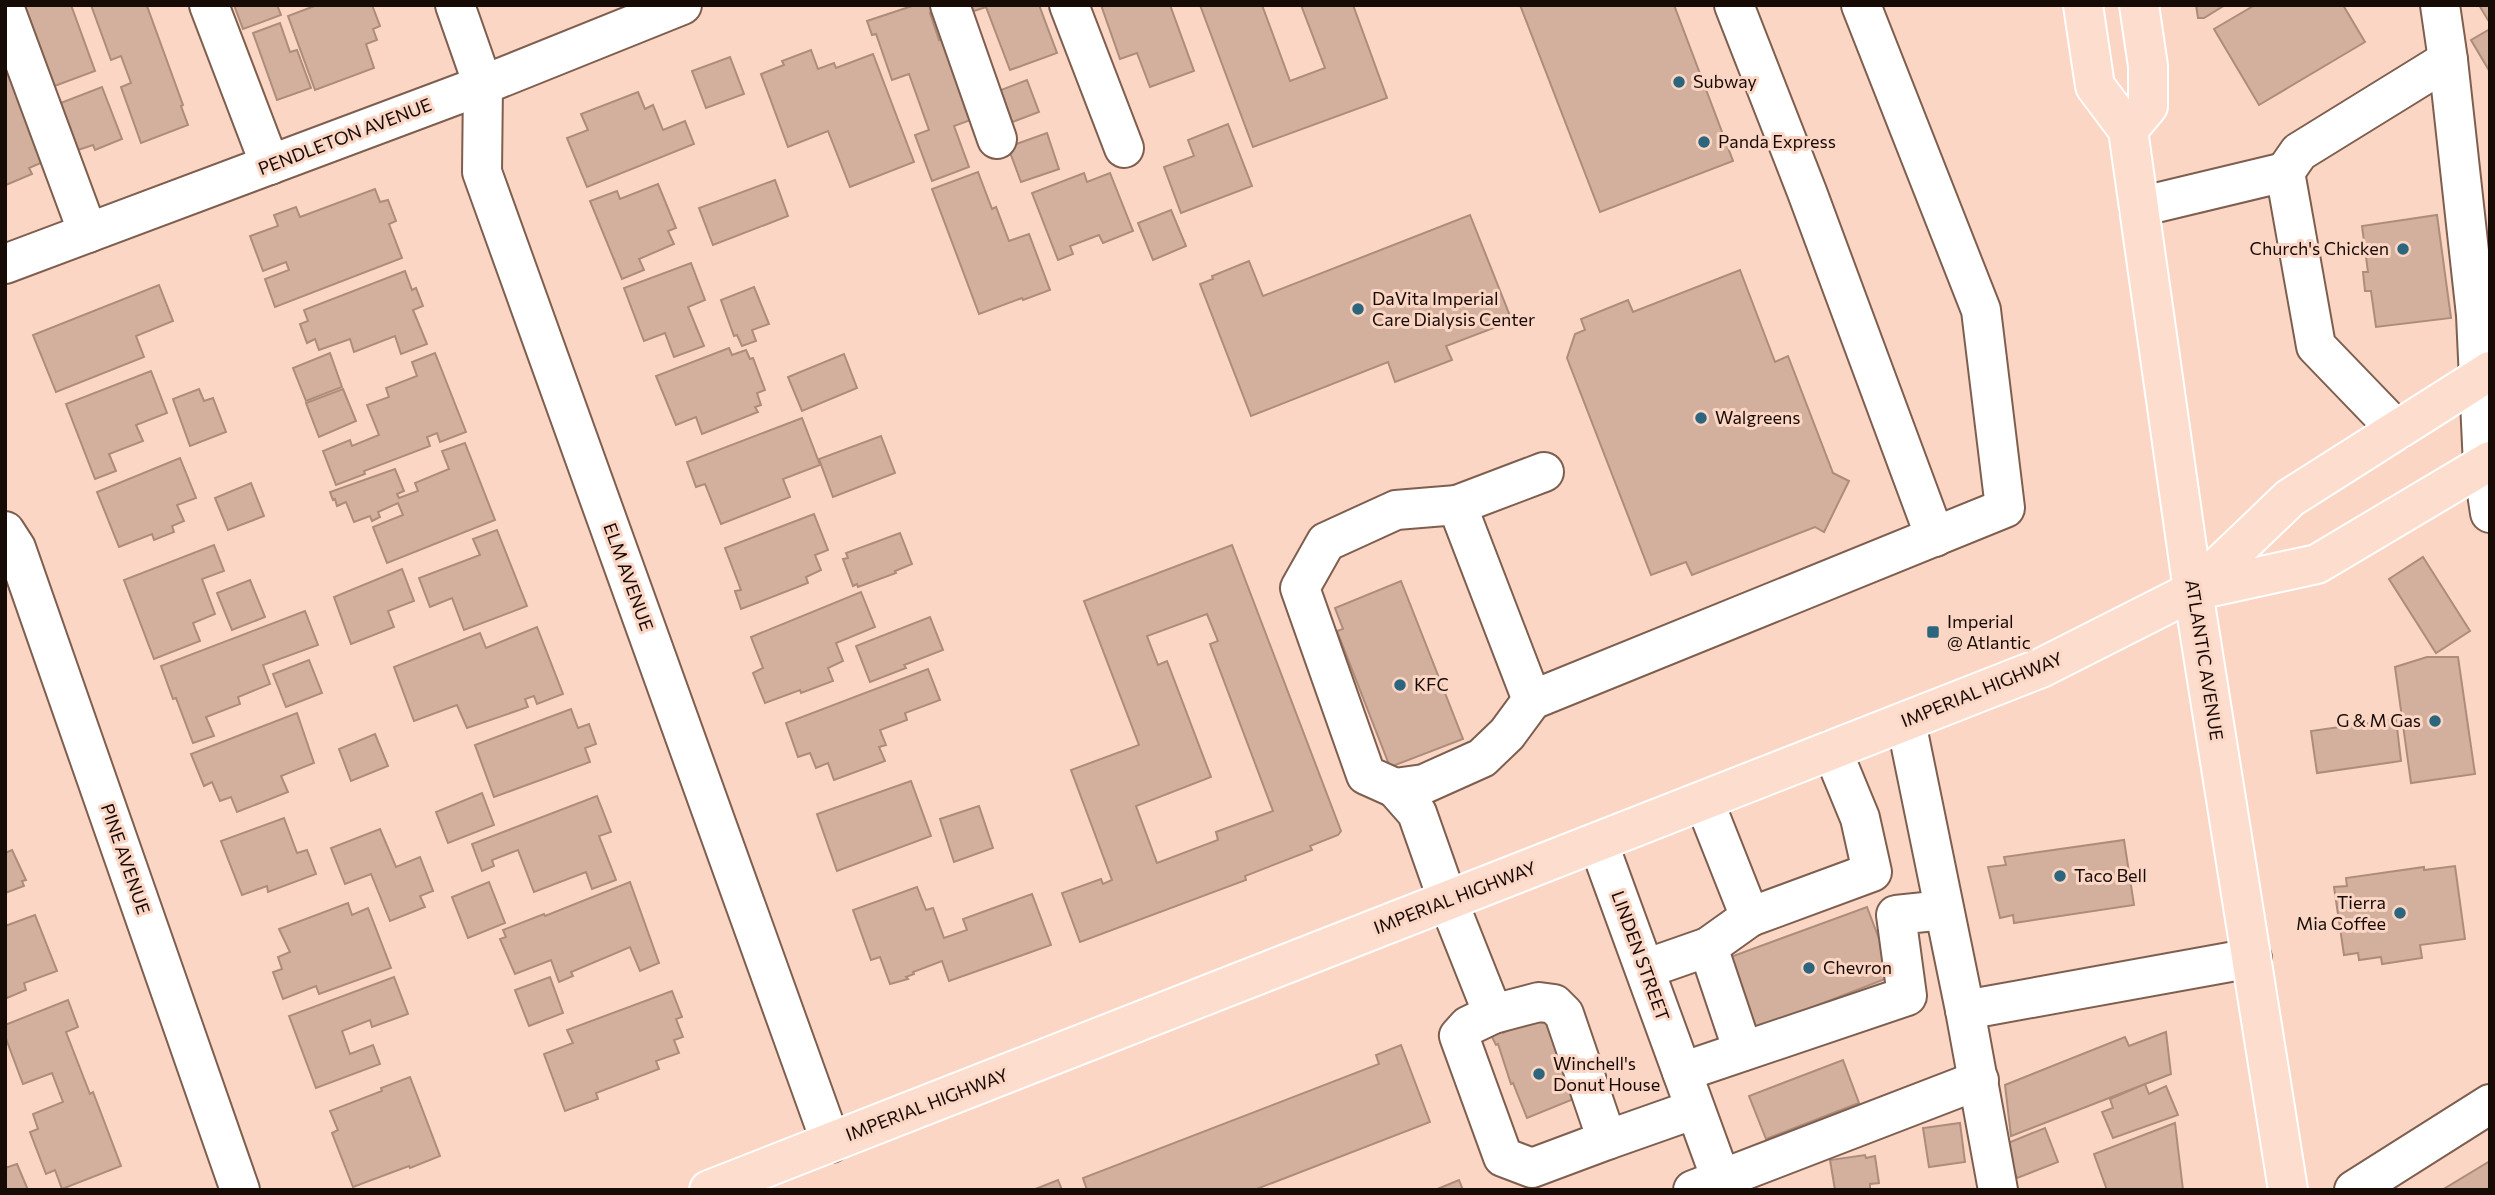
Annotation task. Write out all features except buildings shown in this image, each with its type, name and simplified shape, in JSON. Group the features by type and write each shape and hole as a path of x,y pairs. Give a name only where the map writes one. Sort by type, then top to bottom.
{"main road":[{"name":"ATLANTIC AVENUE","path":"2083,5 2095,86 2128,130 2193,591 2288,1190"},
{"path":"2128,130 2148,106 2148,66 2139,5"},
{"name":"IMPERIAL HIGHWAY","path":"2193,591 2290,498 2484,375"},
{"name":"IMPERIAL HIGHWAY","path":"709,1190 2041,668 2193,591 2317,564 2486,463"}],"street":[{"path":"209,5 270,165"},
{"name":"ELM AVENUE","path":"455,5 483,85 482,172 831,1143"},
{"name":"PENDLETON AVENUE","path":"5,264 483,85 682,5"},
{"path":"950,5 997,139"},
{"path":"1069,5 1124,148"},
{"path":"1734,5 1807,191 1935,537"},
{"path":"1395,788 1424,784 1482,758 1507,734 1532,699 2005,508 1981,310 1861,5"},
{"path":"2440,5 2484,375 2490,513"},
{"path":"5,9 88,233"},
{"path":"2139,206 2285,172 2299,152 2448,60"},
{"path":"2285,172 2316,346 2396,430"},
{"path":"1493,1014 1448,901 1417,813 1395,788 1366,775 1300,588 1325,542 1396,510 1457,505 1544,472"},
{"path":"1457,505 1532,699"},
{"name":"PINE AVENUE","path":"5,531 20,561 240,1190"},
{"path":"1906,722 1979,1080 1998,1190"},
{"path":"1682,1072 1907,996 1896,915 1872,872 1860,818 1832,750"},
{"path":"1704,801 1750,917"},
{"name":"LINDEN STREET","path":"1598,842 1696,1108 1712,1186"},
{"path":"1645,969 1708,947 1750,917 1872,872"},
{"path":"1896,915 1944,910"},
{"path":"1708,947 1743,1051"},
{"path":"1965,1010 2252,958"},
{"path":"1607,1140 1564,1014 1554,1004 1539,1002 1493,1014 1468,1026 1459,1036 1503,1157 1532,1168 1696,1108"},
{"path":"1712,1186 1979,1080"},
{"path":"2354,1190 2490,1104"}],"place":[{"name":"Subway","path":"1679,82"},
{"name":"Panda Express","path":"1704,142"},
{"name":"Church's Chicken","path":"2403,249"},
{"name":"DaVita Imperial Care Dialysis Center","path":"1358,309"},
{"name":"Walgreens","path":"1701,418"},
{"name":"Imperial @ Atlantic","path":"1933,632"},
{"name":"KFC","path":"1400,685"},
{"name":"G & M Gas","path":"2435,721"},
{"name":"Taco Bell","path":"2060,876"},
{"name":"Tierra Mia Coffee","path":"2400,913"},
{"name":"Chevron","path":"1809,968"},
{"name":"Winchell's Donut House","path":"1539,1074"}]}
